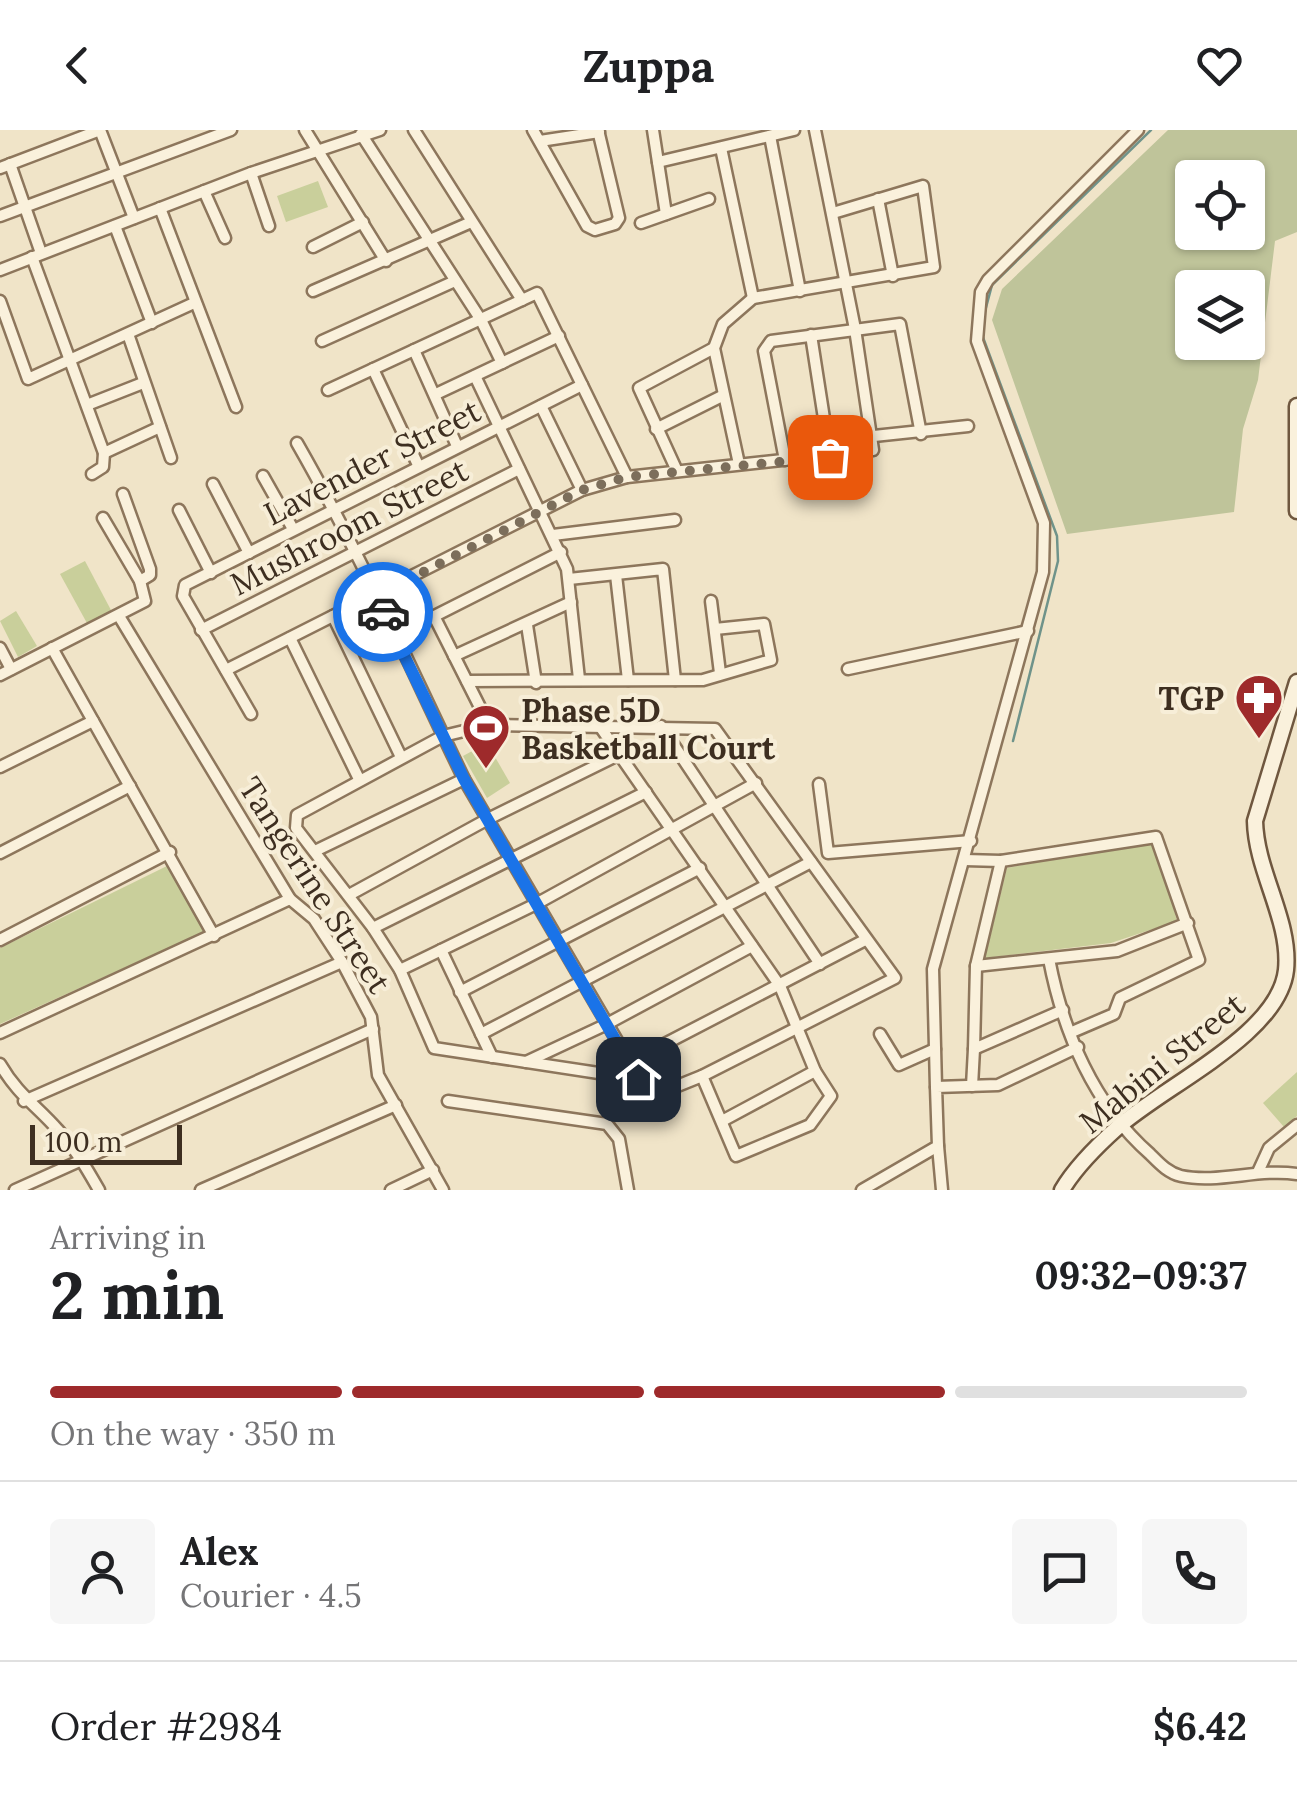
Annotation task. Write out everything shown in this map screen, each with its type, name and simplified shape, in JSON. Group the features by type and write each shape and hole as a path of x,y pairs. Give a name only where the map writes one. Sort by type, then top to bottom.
{"main road":[{"path":"1297,406 1297,511"},
{"name":"Mabini Street","path":"1062,1190 1118,1126 1194,1073 1272,1008 1283,985 1286,950 1256,840 1256,822 1291,724 1297,682"}],"street":[{"path":"59,130 64,143"},
{"path":"92,474 103,467 104,453 36,255 26,209 5,166 100,130 134,218"},
{"path":"0,216 231,130"},
{"path":"305,130 386,261"},
{"path":"0,270 251,173 319,152 361,133 380,130"},
{"path":"414,130 469,223 522,300"},
{"path":"653,130 666,214"},
{"path":"658,162 794,130"},
{"path":"226,670 582,490 627,477 873,450 874,436 855,329 816,130"},
{"path":"942,1190 933,968 1044,572 1044,522 977,341 981,292 988,280 1138,130"},
{"path":"598,131 619,218 615,224 590,229 537,135 598,131"},
{"path":"361,133 481,320 502,362"},
{"path":"770,136 800,291"},
{"path":"721,148 753,298"},
{"path":"251,173 268,226"},
{"path":"739,464 714,348 719,328 753,298 934,267 923,186 833,213"},
{"path":"204,191 225,238"},
{"path":"878,199 893,276"},
{"path":"641,223 709,200"},
{"path":"160,208 236,406"},
{"path":"313,247 363,222"},
{"path":"314,291 469,223"},
{"path":"115,226 152,323"},
{"path":"322,341 455,282"},
{"path":"328,390 537,293 627,477"},
{"path":"0,301 28,379 194,302"},
{"path":"785,460 764,344 811,335 896,322 903,328 921,434"},
{"path":"128,334 171,458"},
{"path":"811,335 830,457"},
{"path":"436,394 559,336"},
{"path":"677,471 639,388 714,348"},
{"path":"414,350 457,446"},
{"path":"373,369 418,466"},
{"path":"475,376 561,552 569,579 579,680"},
{"path":"87,405 143,383"},
{"name":"Lavender Street","path":"201,630 183,596 186,585 582,386"},
{"path":"656,428 722,396"},
{"path":"541,406 582,490"},
{"path":"874,436 968,426"},
{"path":"104,453 160,427"},
{"path":"297,443 335,508 375,597 395,636 443,736 464,779 648,1094 656,1096 702,1076 894,978 715,729 489,725 443,736 297,814 296,828 374,928 400,970 434,1048 638,1079"},
{"name":"Mushroom Street","path":"201,630 356,555 520,468"},
{"path":"263,476 292,529"},
{"path":"213,484 249,552"},
{"path":"124,494 150,569 150,576 140,581"},
{"path":"179,510 211,573"},
{"path":"0,648 5,672 146,601 140,581 103,518"},
{"path":"553,534 675,520"},
{"path":"395,636 561,552"},
{"path":"569,579 663,569 675,680"},
{"path":"616,575 628,680"},
{"path":"711,601 720,672"},
{"path":"454,656 571,602"},
{"name":"Tangerine Street","path":"119,616 290,899 314,919 342,962 373,1029 375,1065 443,1190"},
{"path":"333,616 401,757"},
{"path":"436,618 489,725"},
{"path":"467,681 703,680 720,672 766,663 771,654 764,624 715,629"},
{"path":"527,625 536,682"},
{"path":"201,630 252,714"},
{"path":"848,669 1028,631"},
{"path":"290,638 359,779"},
{"path":"52,648 214,936"},
{"path":"0,767 93,721"},
{"path":"661,726 820,964"},
{"path":"601,728 780,986 815,1072 831,1096 810,1125 736,1156 702,1076"},
{"path":"349,895 488,819 618,755"},
{"path":"315,851 464,779"},
{"path":"400,970 536,904 756,783"},
{"path":"819,784 828,853 970,842"},
{"path":"0,854 130,786"},
{"path":"374,928 646,792"},
{"path":"965,860 1001,861 1156,837 1200,957 1197,963 1120,998 1114,1014 1072,1032"},
{"path":"0,940 170,852"},
{"path":"972,1086 976,966 1001,861"},
{"path":"481,1034 811,862"},
{"path":"460,992 700,868"},
{"path":"0,1033 290,899"},
{"path":"976,966 1116,951 1188,924"},
{"path":"628,1063 865,940"},
{"path":"525,1063 606,1026 752,946"},
{"path":"441,950 492,1057"},
{"path":"1049,959 1063,1010 1094,1090 1118,1126 1180,1176 1297,1174"},
{"path":"24,1101 342,962"},
{"path":"974,1049 1063,1010"},
{"path":"14,1190 373,1029"},
{"path":"880,1034 898,1066 935,1050"},
{"path":"936,1087 998,1085 1078,1048"},
{"path":"0,1064 24,1101 56,1127 82,1159 99,1190"},
{"path":"722,1121 815,1072"},
{"path":"448,1101 608,1124 620,1139 628,1190"},
{"path":"202,1190 396,1105"},
{"path":"1258,1172 1269,1148 1297,1125"},
{"path":"862,1190 938,1146"},
{"path":"390,1190 432,1170"}],"green space":[{"path":"1168,130 1297,130 1297,232 1275,241 1265,323 1265,270 1175,270 1175,360 1260,360 1243,429 1234,512 1067,534 992,320 1002,289"},
{"path":"318,181 328,207 286,222 277,196"},
{"path":"85,561 112,612 88,625 60,574"},
{"path":"16,611 37,646 18,657 0,621"},
{"name":"Phase 5D Basketball Court","path":"487,743 510,783 487,798 463,756"},
{"path":"1155,840 1177,921 1111,943 985,958 1007,868"},
{"path":"169,865 208,930 0,1024 0,948"},
{"path":"1297,1072 1297,1116 1284,1127 1263,1103"}],"waterway":[{"path":"984,315 992,285 1151,130"},
{"path":"981,332 1057,536 1058,561 1013,741"}],"way so far":[{"path":"383,612 375,597 582,490 627,477 830,457"}],"place":[{"name":"TGP","path":"1259,740"},
{"name":"Phase 5D Basketball Court","path":"486,770"}],"route":[{"path":"383,612 464,779 638,1079"}]}
